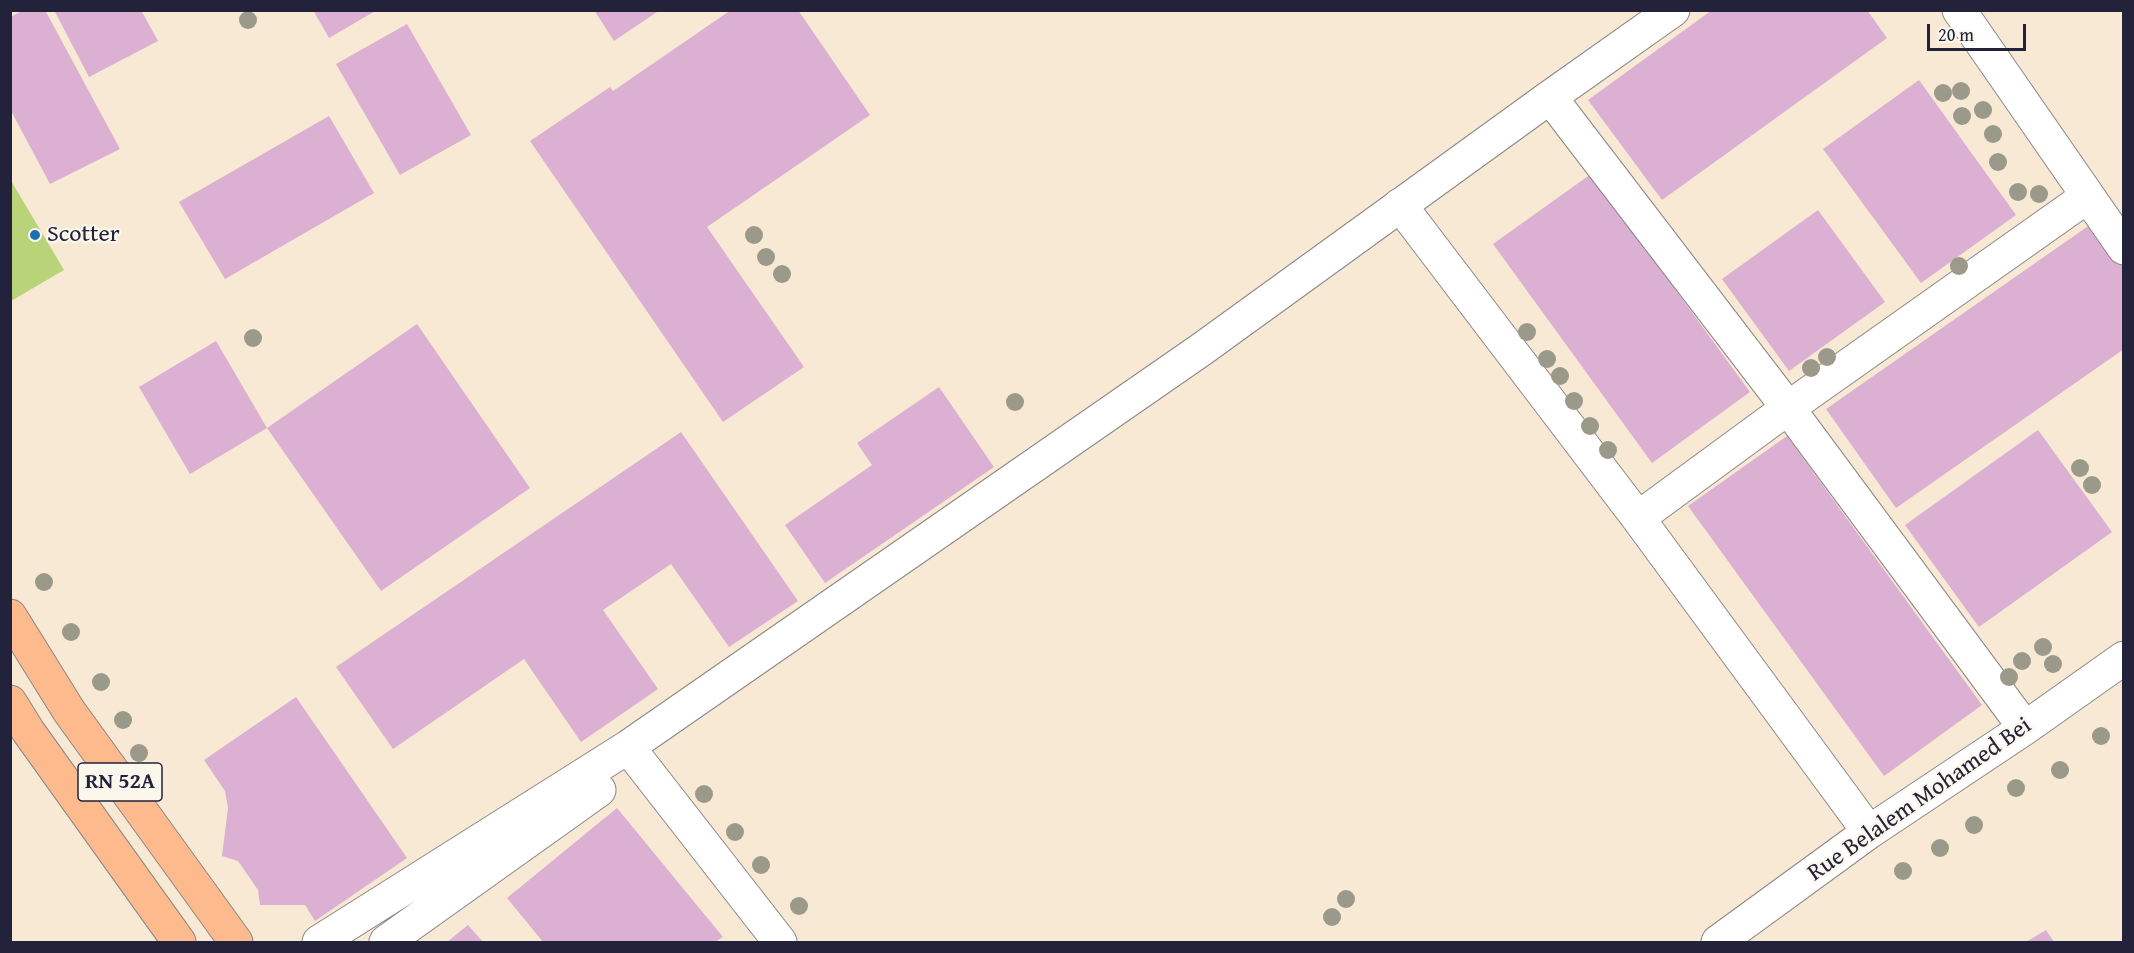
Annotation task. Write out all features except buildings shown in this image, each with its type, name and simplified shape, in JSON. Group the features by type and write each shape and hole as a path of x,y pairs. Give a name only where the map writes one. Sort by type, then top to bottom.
{"main road":[{"name":"RN 52A","path":"10,616 69,711 236,942"},
{"name":"RN 52A","path":"10,702 28,731 179,942"}],"street":[{"path":"386,942 634,755 1673,10"},
{"path":"1959,10 2124,248"},
{"path":"1550,97 1788,408 2025,728"},
{"path":"1638,518 1788,408 2088,196"},
{"path":"1400,205 1638,518 1869,832"},
{"name":"Rue Belalem Mohamed Bei","path":"1718,942 1869,832 2025,728 2124,658"},
{"path":"319,942 634,755"},
{"path":"634,755 780,942"}],"green space":[{"path":"10,179 64,270 11,301 10,301"}],"place":[{"name":"Scotter","path":"35,235"}]}
